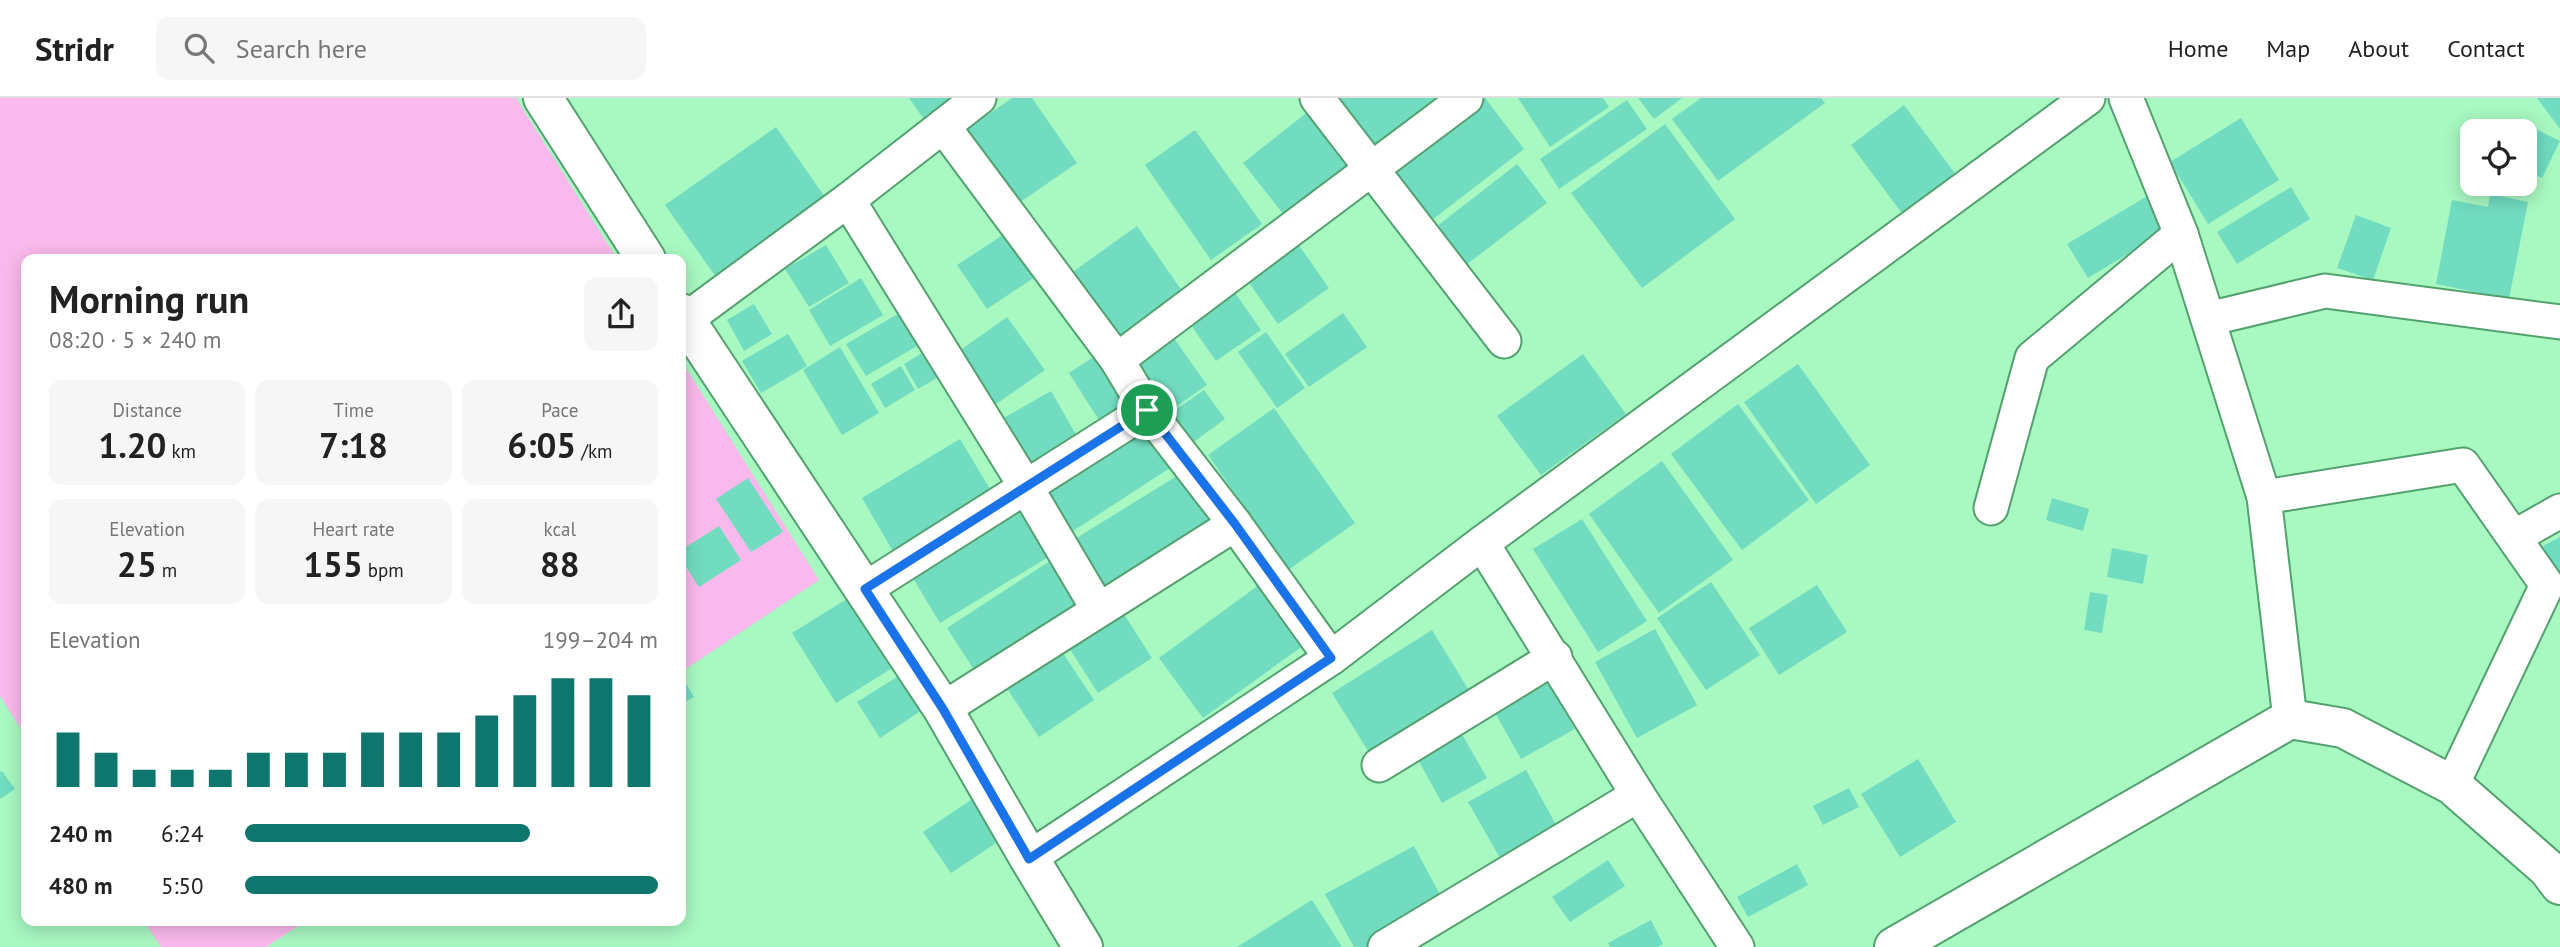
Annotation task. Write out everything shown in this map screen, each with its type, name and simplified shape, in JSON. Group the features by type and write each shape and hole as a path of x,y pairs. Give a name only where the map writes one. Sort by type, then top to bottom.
{"street":[{"path":"543,98 643,254"},
{"path":"686,315 848,200 979,98"},
{"path":"1317,98 1504,341"},
{"path":"1116,360 1466,98"},
{"path":"1029,859 1331,658 1482,543 2088,98"},
{"path":"2126,98 2181,234 2264,497 2290,719"},
{"path":"943,126 1116,360 1147,410 1235,524 1331,658"},
{"path":"848,200 1026,487 1098,609"},
{"path":"1991,508 2032,358 2181,234"},
{"path":"2208,318 2325,291 2560,323"},
{"path":"686,321 943,709 1083,947"},
{"path":"865,589 1147,410"},
{"path":"2264,497 2463,465 2547,585 2452,785"},
{"path":"2514,537 2560,511"},
{"path":"943,709 1235,524"},
{"path":"1482,543 1737,947"},
{"path":"1379,765 1555,657"},
{"path":"1894,947 2290,719 2343,728 2452,785 2556,871"},
{"path":"1385,947 1638,794"}],"shaded area":[{"path":"0,98 516,98 614,254 21,254 21,729 0,696"},
{"path":"686,368 819,580 686,669"},
{"path":"147,926 298,926 266,947 161,947"}],"building":[{"path":"909,98 952,98 923,118"},
{"path":"1012,98 1032,98 1077,163 1010,209 958,135"},
{"path":"1325,98 1446,98 1365,155"},
{"path":"1479,98 1485,98 1524,149 1423,227 1381,172"},
{"path":"1518,98 1603,98 1609,107 1550,147"},
{"path":"1638,98 1682,98 1654,119"},
{"path":"1701,98 1821,98 1825,103 1718,181 1672,119"},
{"path":"2537,98 2560,98 2560,129"},
{"path":"1627,100 1647,129 1559,189 1540,159"},
{"path":"1904,105 1957,176 1904,216 1851,145"},
{"path":"1315,106 1360,163 1288,220 1243,163"},
{"path":"2241,118 2279,180 2208,224 2170,162"},
{"path":"1665,124 1735,219 1642,288 1571,193"},
{"path":"776,127 827,200 716,277 665,205"},
{"path":"1195,130 1262,224 1211,260 1145,165"},
{"path":"2537,130 2560,141 2542,178 2537,176"},
{"path":"1517,164 1547,203 1462,268 1432,230"},
{"path":"2291,187 2310,219 2237,264 2217,232"},
{"path":"2154,192 2174,226 2088,278 2067,244"},
{"path":"2490,196 2528,202 2509,299 2436,284 2452,200 2488,207"},
{"path":"2356,215 2391,228 2373,280 2337,268"},
{"path":"1137,226 1187,298 1116,346 1067,276"},
{"path":"1012,229 1041,273 987,309 957,265"},
{"path":"1298,244 1329,288 1278,324 1247,280"},
{"path":"826,245 849,283 809,307 785,269"},
{"path":"861,278 883,315 830,346 809,310"},
{"path":"1231,287 1261,330 1216,361 1186,318"},
{"path":"754,304 772,334 744,351 727,320"},
{"path":"903,311 922,343 866,376 846,344"},
{"path":"1343,313 1367,347 1309,387 1285,354"},
{"path":"1007,317 1045,370 992,407 955,354"},
{"path":"1266,332 1305,388 1277,408 1238,352"},
{"path":"788,334 807,366 761,393 742,361"},
{"path":"1171,334 1207,385 1160,418 1124,368"},
{"path":"935,345 950,370 918,389 904,364"},
{"path":"840,347 879,413 842,435 803,370"},
{"path":"1103,351 1138,407 1104,428 1069,373"},
{"path":"1583,354 1626,414 1541,475 1497,416"},
{"path":"1798,364 1870,465 1816,504 1744,402"},
{"path":"901,366 915,390 885,408 871,384"},
{"path":"1204,390 1225,419 1184,449 1162,419"},
{"path":"1051,391 1082,445 1033,473 1002,419"},
{"path":"1738,404 1809,500 1742,550 1671,454"},
{"path":"1274,408 1355,523 1288,570 1208,455"},
{"path":"1149,423 1176,464 1070,533 1043,492"},
{"path":"960,439 993,494 894,553 862,498"},
{"path":"1662,461 1733,560 1659,613 1589,514"},
{"path":"1180,474 1209,521 1096,591 1067,544"},
{"path":"748,478 783,532 751,552 716,499"},
{"path":"2052,498 2089,509 2083,531 2046,520"},
{"path":"1022,508 1050,556 940,623 911,575"},
{"path":"1582,519 1647,621 1598,652 1533,549"},
{"path":"719,526 741,560 699,587 686,567 686,547"},
{"path":"2560,537 2560,578 2543,546"},
{"path":"2112,548 2148,555 2143,584 2107,577"},
{"path":"1056,557 1091,611 982,682 947,628"},
{"path":"1267,579 1311,640 1203,718 1159,658"},
{"path":"1711,582 1760,655 1706,690 1657,618"},
{"path":"1817,585 1847,632 1779,675 1749,628"},
{"path":"2090,592 2108,595 2102,633 2084,630"},
{"path":"850,597 894,667 836,703 792,633"},
{"path":"1118,605 1152,658 1098,693 1064,640"},
{"path":"1655,629 1697,705 1637,738 1595,662"},
{"path":"1432,630 1470,692 1370,754 1332,693"},
{"path":"1063,653 1094,700 1039,737 1008,690"},
{"path":"1543,672 1575,729 1521,759 1489,702"},
{"path":"900,675 922,710 880,738 857,702"},
{"path":"686,683 694,697 686,701"},
{"path":"1459,729 1487,778 1442,803 1415,754"},
{"path":"1918,759 1956,822 1900,857 1861,794"},
{"path":"1526,770 1561,834 1504,865 1468,802"},
{"path":"2,771 15,789 0,799 0,772"},
{"path":"1849,788 1859,807 1823,825 1813,806"},
{"path":"974,798 1002,839 951,873 923,832"},
{"path":"1414,846 1445,904 1367,947 1354,947 1325,894"},
{"path":"1608,860 1625,886 1570,922 1552,897"},
{"path":"1797,864 1808,885 1748,917 1737,897"},
{"path":"1312,900 1342,947 1237,947"},
{"path":"1651,920 1663,944 1658,947 1610,947 1608,943"}],"route":[{"path":"1147,410 1235,524 1331,658 1029,859 943,709 865,589 1147,410"}]}
